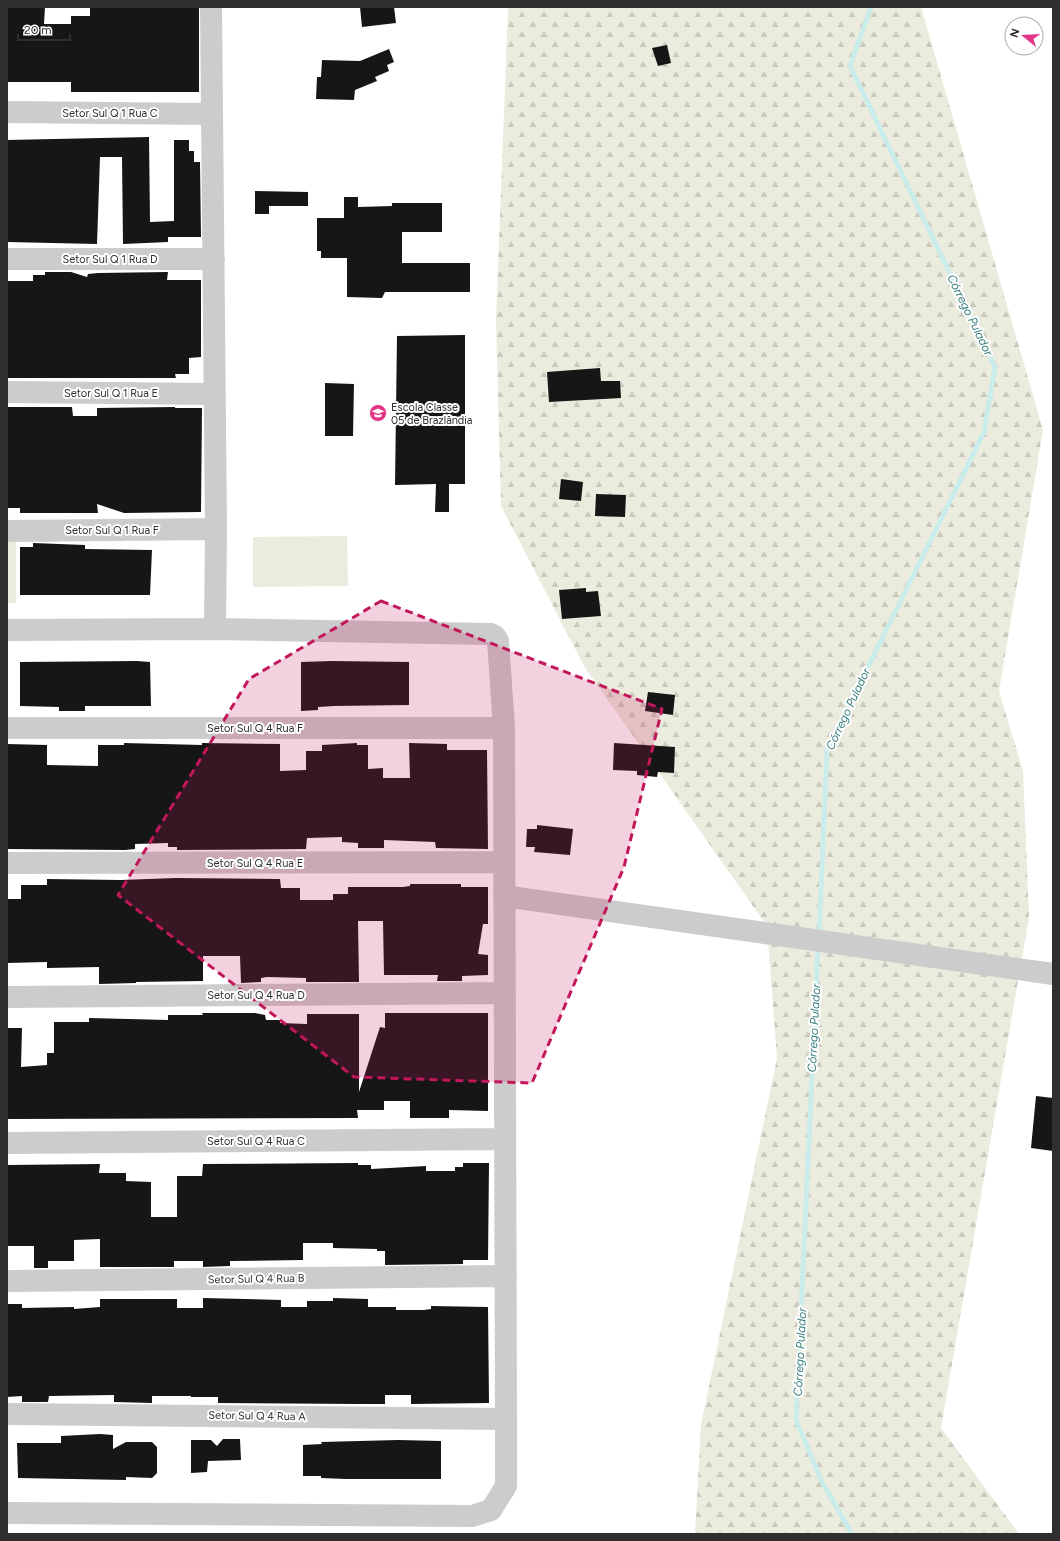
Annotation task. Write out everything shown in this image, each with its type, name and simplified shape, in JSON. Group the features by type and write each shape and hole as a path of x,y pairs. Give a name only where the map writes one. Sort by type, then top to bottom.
{"street":[{"path":"211,7 216,529 215,629"},
{"name":"Setor Sul Q 1 Rua C","path":"7,112 212,114"},
{"name":"Setor Sul Q 1 Rua D","path":"7,259 214,259"},
{"name":"Setor Sul Q 1 Rua E","path":"7,392 215,394"},
{"name":"Setor Sul Q 1 Rua F","path":"7,531 216,529"},
{"path":"7,630 215,629 491,634 495,636 498,642 504,728 506,1276 506,1486 491,1510 472,1516 7,1513"},
{"name":"Setor Sul Q 4 Rua F","path":"7,728 504,728"},
{"name":"Setor Sul Q 4 Rua E","path":"7,863 504,862"},
{"path":"504,896 1053,974"},
{"name":"Setor Sul Q 4 Rua D","path":"7,997 504,993"},
{"name":"Setor Sul Q 4 Rua C","path":"7,1143 505,1139"},
{"name":"Setor Sul Q 4 Rua B","path":"7,1281 506,1276"},
{"name":"Setor Sul Q 4 Rua A","path":"7,1414 506,1419"}],"highlighted area":[{"path":"381,601 662,709 624,867 532,1083 354,1077 118,895 249,679"}],"green space":[{"path":"508,7 921,7 1043,430 999,691 1023,771 1029,917 941,1428 1019,1534 695,1534 701,1425 777,1058 767,926 584,666 501,506 496,320"},
{"path":"347,536 348,586 253,587 253,537"},
{"path":"7,542 16,542 16,603 7,603"}],"building":[{"path":"7,7 45,7 44,24 71,24 71,16 90,16 90,7 199,7 199,92 71,92 71,82 7,82"},
{"path":"360,7 394,7 396,23 362,27"},
{"path":"667,45 671,63 658,66 652,48"},
{"path":"389,49 394,62 387,65 389,71 375,77 377,81 355,90 354,100 316,99 317,77 321,77 322,60 360,61"},
{"path":"149,137 150,222 174,221 174,140 189,140 189,151 194,151 194,162 200,162 201,237 168,237 168,242 123,244 122,157 100,157 97,244 7,242 7,140"},
{"path":"255,191 308,192 308,206 269,206 269,214 255,214"},
{"path":"344,197 358,197 358,207 392,206 392,203 442,203 442,232 402,232 402,263 470,263 470,292 385,292 382,298 347,297 347,258 321,258 321,251 317,251 317,218 344,218"},
{"path":"45,272 71,272 87,277 88,274 98,273 168,272 167,280 201,280 201,357 189,358 189,374 175,374 176,378 7,378 7,281 33,281 33,275 45,275"},
{"path":"465,335 465,484 449,484 449,512 435,512 436,484 395,485 397,336"},
{"path":"600,368 601,381 620,381 621,398 549,402 547,372"},
{"path":"325,383 354,384 353,436 325,436"},
{"path":"7,407 72,407 73,416 97,416 97,408 202,408 201,512 124,513 97,504 98,513 20,513 20,508 7,508"},
{"path":"561,479 583,482 581,501 559,499"},
{"path":"596,494 626,495 625,517 595,516"},
{"path":"33,543 85,545 85,549 152,550 150,595 20,595 20,547 33,547"},
{"path":"586,588 586,592 598,591 601,616 562,619 559,590"},
{"path":"20,662 150,662 151,706 85,706 85,711 59,711 59,707 20,706"},
{"path":"301,662 409,662 409,705 334,706 318,707 318,710 301,711"},
{"path":"648,692 675,695 673,715 645,711"},
{"path":"124,743 202,745 202,743 280,744 280,771 306,770 306,751 322,751 322,745 357,743 357,745 368,745 368,769 383,768 383,778 410,778 409,743 447,744 447,750 487,750 488,849 436,848 435,842 384,840 384,848 358,848 358,843 342,842 342,837 307,838 306,849 177,850 177,847 168,847 168,843 135,844 135,849 125,850 7,849 7,744 47,745 47,765 98,766 98,745 124,745"},
{"path":"614,743 675,747 674,773 658,772 657,777 637,775 637,771 613,770"},
{"path":"537,825 573,829 570,855 534,852 535,847 526,847 527,829 537,829"},
{"path":"176,878 280,879 281,888 300,888 300,900 333,900 333,894 348,894 348,887 403,887 410,886 410,884 461,884 461,887 488,887 488,924 483,924 478,954 488,955 488,975 462,976 462,981 437,981 438,975 384,975 383,921 358,921 359,982 306,982 306,978 267,977 261,978 261,982 241,983 240,956 203,956 203,981 99,984 99,967 47,968 47,962 7,963 7,899 21,899 21,885 47,885 47,879 121,880"},
{"path":"202,1013 255,1013 265,1015 266,1020 280,1020 280,1023 307,1024 307,1014 359,1014 359,1092 380,1027 385,1028 385,1013 488,1013 488,1111 449,1110 449,1118 410,1118 410,1101 384,1101 384,1110 357,1110 358,1118 7,1119 7,1028 22,1028 21,1067 47,1065 47,1053 54,1053 54,1022 89,1022 89,1018 168,1020 168,1015 203,1015"},
{"path":"1036,1096 1053,1098 1053,1151 1031,1148"},
{"path":"358,1163 358,1165 371,1165 371,1169 426,1166 426,1171 455,1171 455,1167 463,1167 463,1163 489,1163 488,1260 463,1260 463,1264 385,1265 385,1251 377,1251 377,1249 333,1248 333,1243 303,1243 303,1260 230,1261 230,1266 203,1267 203,1261 174,1261 174,1267 100,1267 100,1239 74,1240 74,1261 48,1261 48,1268 34,1268 34,1246 7,1246 7,1165 100,1164 99,1173 126,1173 126,1181 151,1182 151,1217 177,1217 177,1176 202,1176 203,1164"},
{"path":"203,1298 281,1300 281,1307 307,1307 307,1301 333,1301 333,1298 368,1299 368,1307 396,1307 396,1310 424,1310 431,1309 431,1306 488,1307 489,1403 411,1404 411,1395 385,1395 385,1404 218,1403 218,1397 191,1396 152,1396 152,1403 114,1402 114,1395 49,1396 48,1402 22,1402 22,1396 7,1397 7,1304 22,1304 22,1308 74,1307 74,1309 100,1307 100,1299 177,1299 177,1308 203,1308"},
{"path":"100,1434 113,1435 113,1449 126,1442 152,1442 157,1447 157,1473 152,1478 126,1477 126,1480 18,1478 17,1443 61,1443 61,1436"},
{"path":"223,1439 240,1439 241,1460 208,1461 207,1472 191,1473 191,1440 211,1440 217,1446"},
{"path":"398,1440 441,1441 441,1479 346,1479 321,1478 321,1476 303,1476 303,1445 322,1444 321,1442"}],"waterway":[{"name":"Córrego Pulador","path":"819,936 827,750 984,432 995,367 850,66 871,7"},
{"name":"Córrego Pulador","path":"818,946 796,1420 822,1482 852,1534"}],"place":[{"name":"Escola Classe 05 de Brazlândia","path":"378,413"}]}
